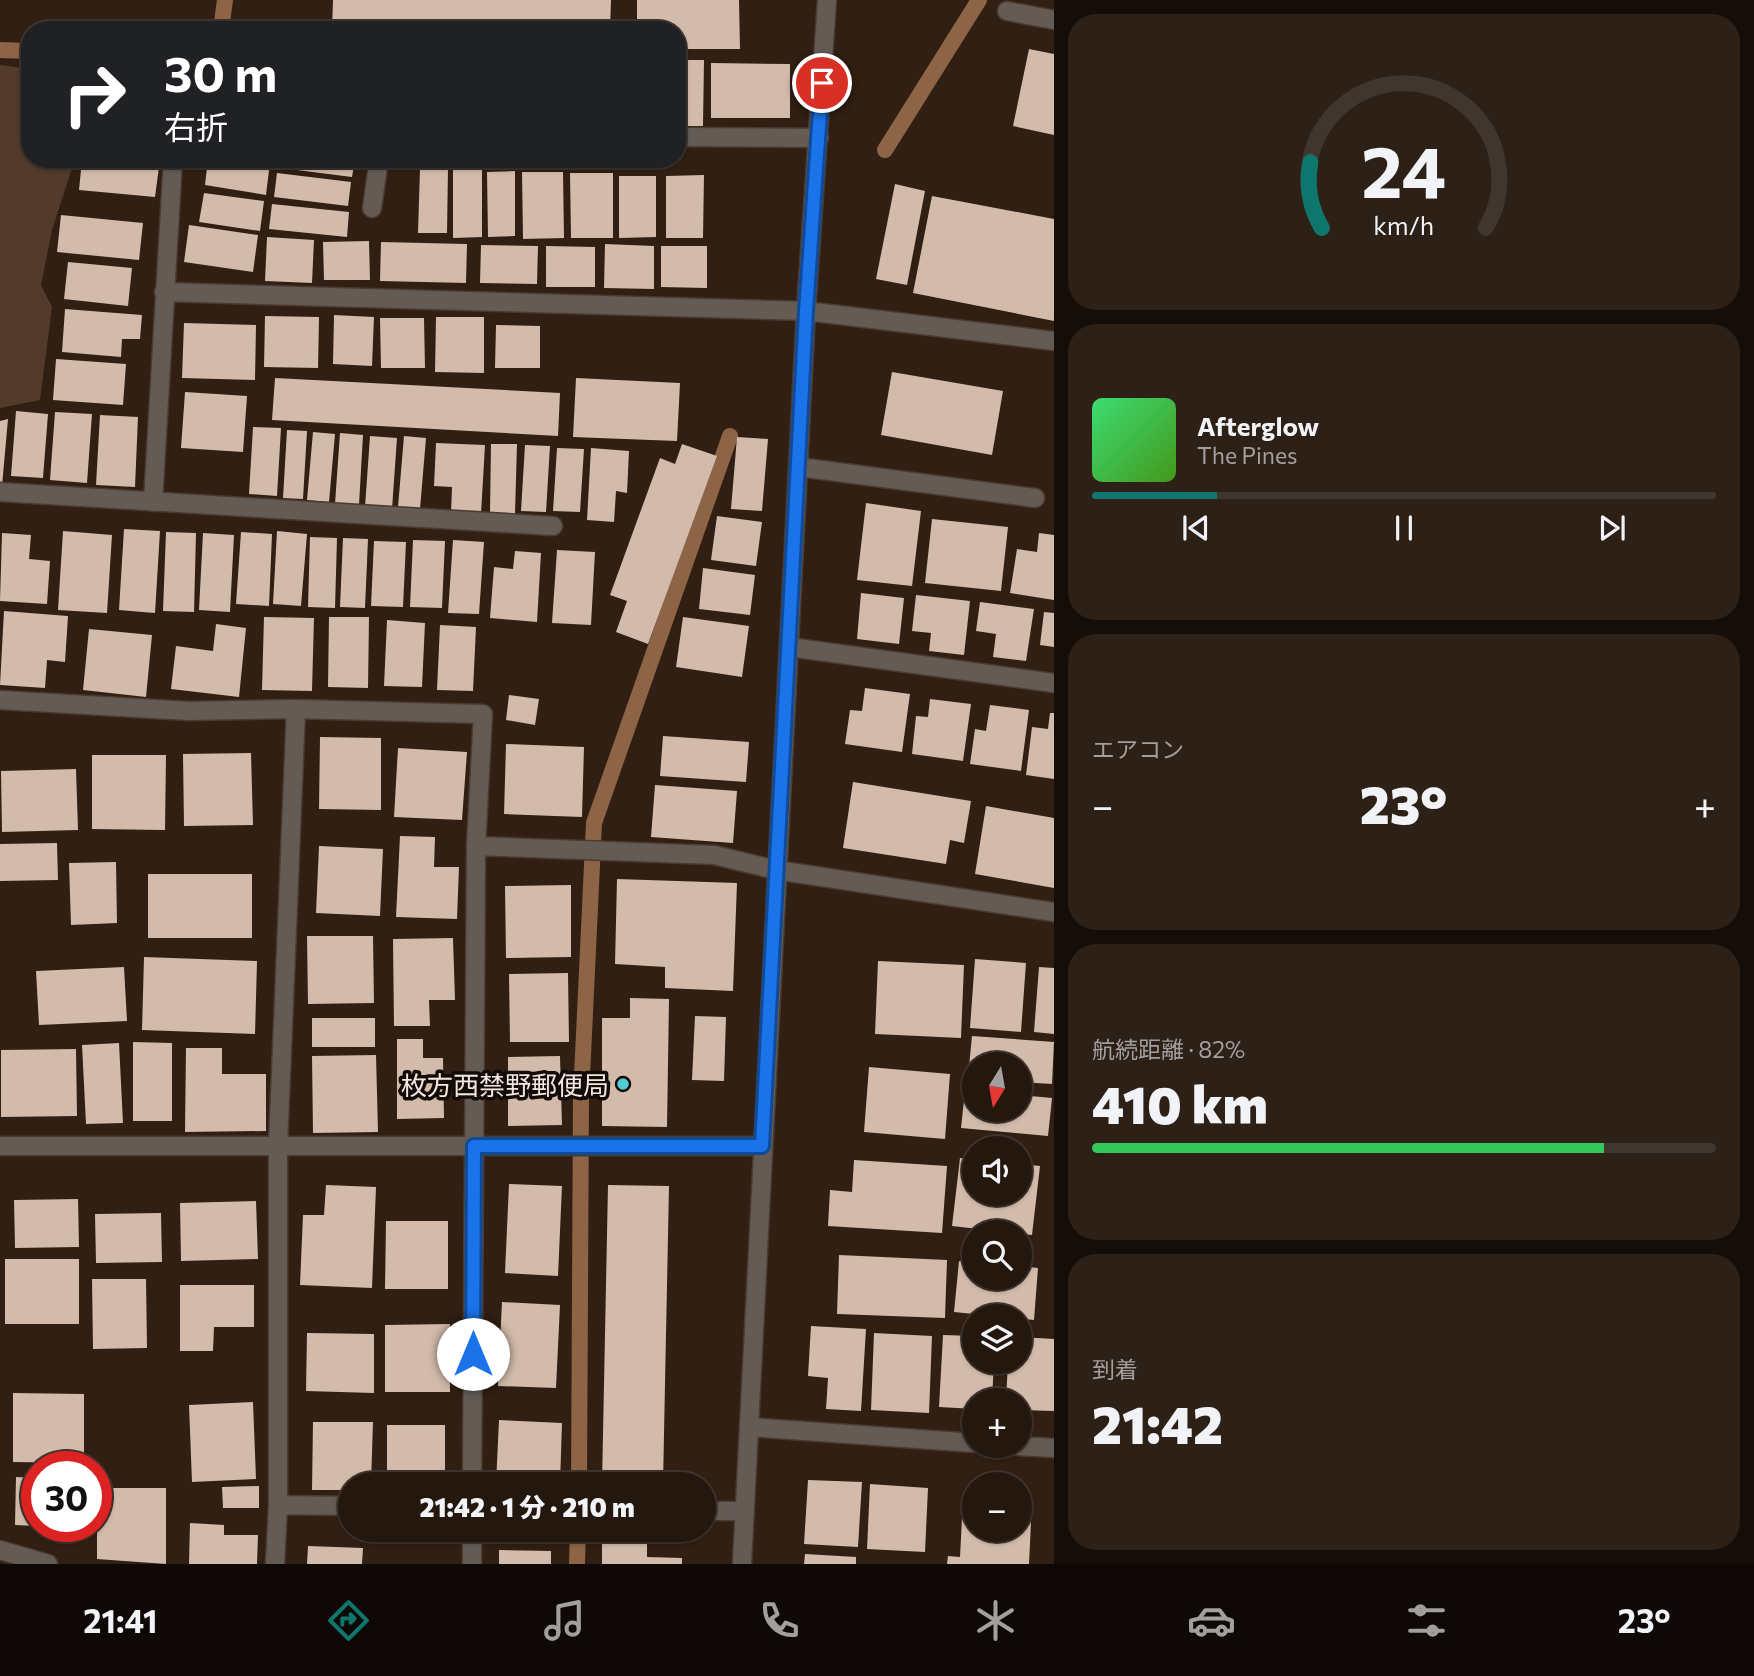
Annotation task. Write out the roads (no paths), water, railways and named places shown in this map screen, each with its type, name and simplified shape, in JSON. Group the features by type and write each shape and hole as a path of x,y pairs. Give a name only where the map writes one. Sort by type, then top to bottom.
{"street":[{"path":"742,1564 806,311 827,0"},
{"path":"1007,11 1054,20"},
{"path":"686,137 819,138"},
{"path":"153,502 172,168"},
{"path":"372,208 378,168"},
{"path":"164,292 806,311 1054,341"},
{"path":"799,467 1035,498"},
{"path":"0,492 553,526"},
{"path":"789,647 1054,683"},
{"path":"0,700 189,711 296,709 483,714 476,846 472,1472"},
{"path":"275,1564 278,1505 278,1146 296,709"},
{"path":"476,846 714,855 776,870 1054,912"},
{"path":"0,1146 762,1146"},
{"path":"749,1427 962,1442"},
{"path":"1032,1447 1054,1448"},
{"path":"278,1505 338,1506"},
{"path":"716,1511 744,1511"},
{"path":"472,1542 472,1564"},
{"path":"0,1550 48,1564"}],"waterway":[{"path":"222,21 225,0"},
{"path":"885,150 979,0"},
{"path":"0,50 21,51"},
{"path":"579,1472 581,1097 594,823 730,436"},
{"path":"577,1564 578,1542"}],"place":[{"name":"枚方西禁野郵便局","path":"623,1084"}]}
